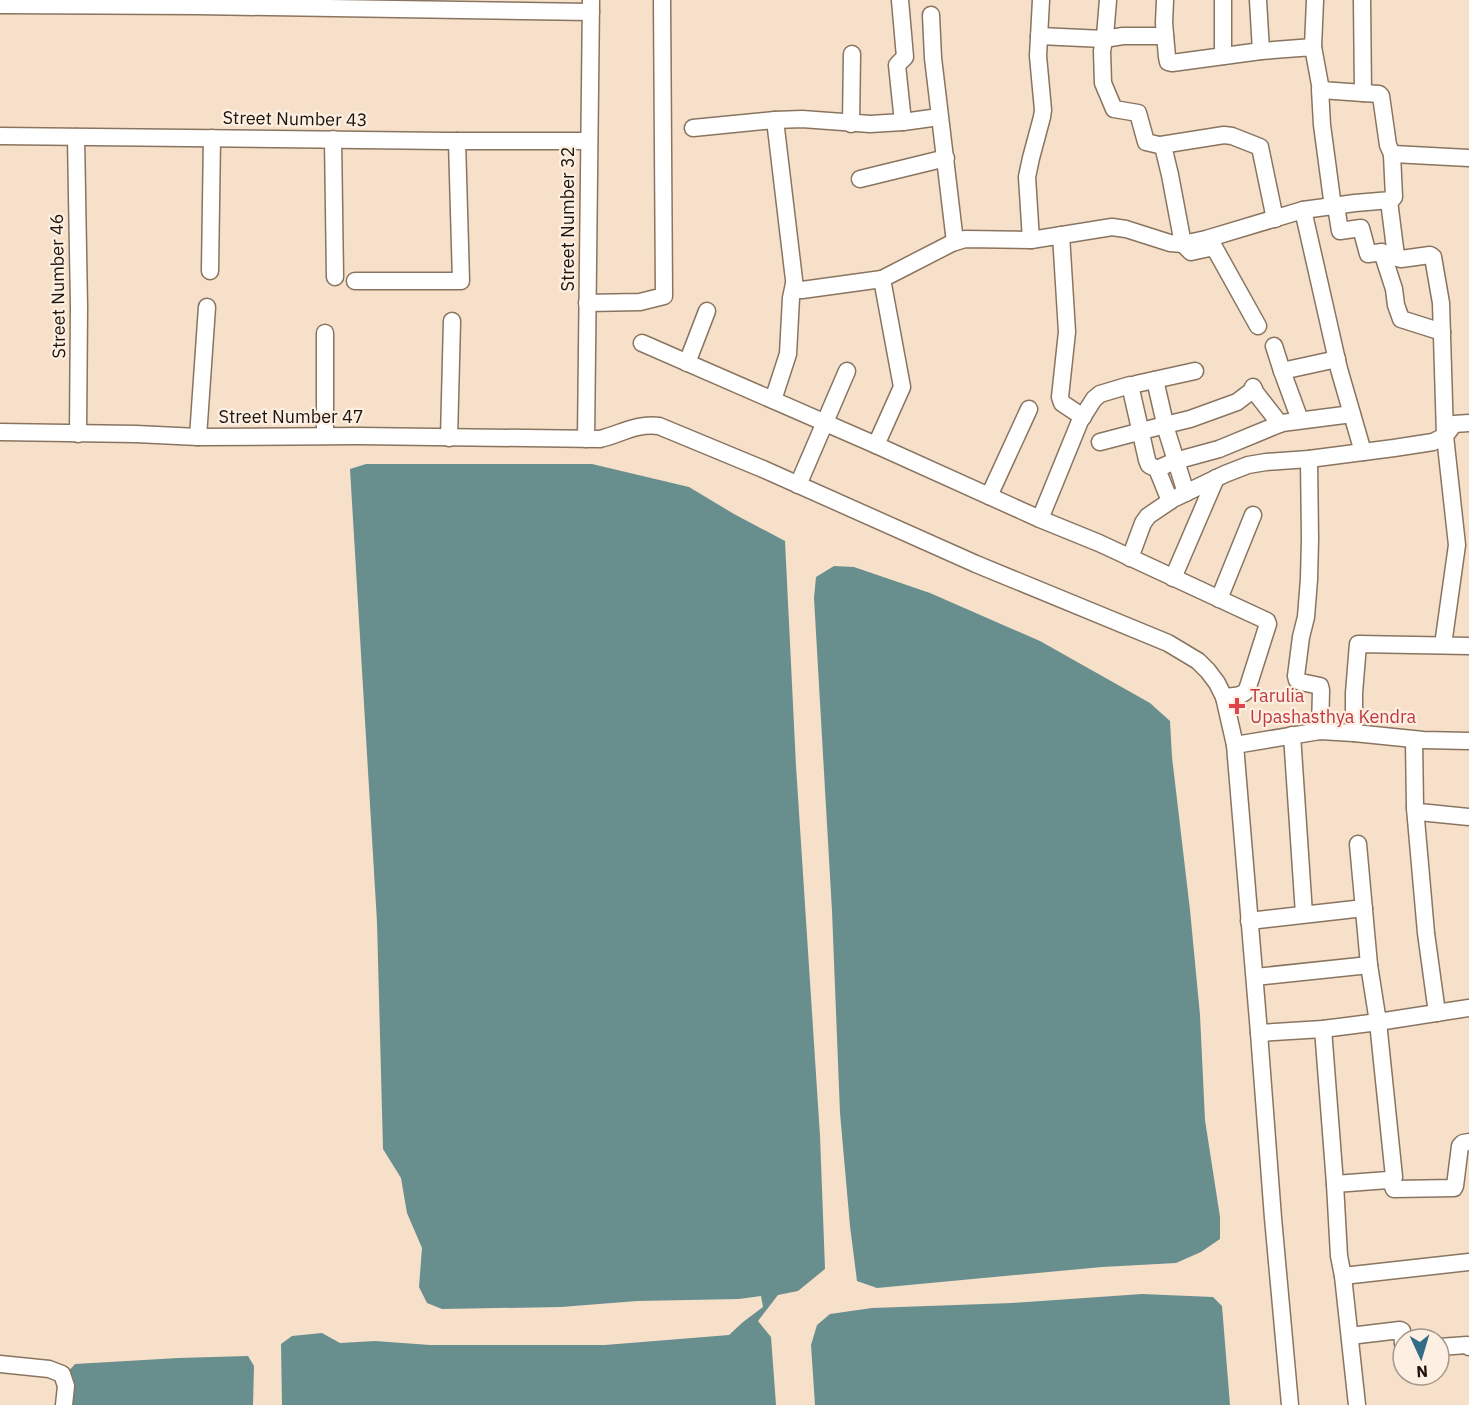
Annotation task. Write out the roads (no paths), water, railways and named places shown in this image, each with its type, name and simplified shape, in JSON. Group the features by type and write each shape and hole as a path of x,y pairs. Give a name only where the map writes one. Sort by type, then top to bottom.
{"street":[{"path":"587,303 640,302 664,296 662,0"},
{"path":"900,0 905,57 897,65 903,122"},
{"path":"1031,240 1028,177 1030,158 1043,110 1038,56 1041,0"},
{"path":"1108,0 1102,51 1103,83 1114,110 1138,112 1146,142 1161,145 1224,135 1260,147 1275,219"},
{"path":"1165,0 1168,62 1313,47"},
{"path":"1223,0 1224,56"},
{"path":"1258,0 1261,51"},
{"path":"1315,0 1313,47 1320,89 1322,125 1340,231 1361,228 1368,254 1382,252 1401,319 1442,332"},
{"path":"1362,0 1363,93"},
{"path":"0,5 591,6"},
{"name":"Street Number 32","path":"584,438 591,6"},
{"path":"932,15 932,47 939,117 955,242"},
{"path":"1039,36 1104,39 1123,36 1165,36"},
{"path":"851,124 852,54"},
{"path":"794,284 797,290 802,290 882,279 965,239 1031,240 1112,227 1170,243 1183,244 1303,210 1389,201 1394,197 1392,154 1388,145 1381,96 1320,89"},
{"path":"693,128 775,120 802,119 851,124 903,122 939,117"},
{"path":"773,400 788,354 794,284 775,120"},
{"name":"Street Number 43","path":"0,136 589,141"},
{"name":"Street Number 46","path":"76,137 79,307 78,434"},
{"path":"210,271 212,138"},
{"path":"333,139 335,277"},
{"path":"355,281 461,281 457,141"},
{"path":"1161,145 1164,148 1183,244 1191,252 1214,247 1258,326"},
{"path":"1392,154 1469,158 1469,163"},
{"path":"860,179 946,158"},
{"path":"1389,201 1397,258 1430,255 1434,258 1441,303 1445,436 1462,521 1443,645"},
{"path":"1303,210 1336,359 1363,452"},
{"path":"1061,235 1067,332 1060,397 1062,403 1083,417"},
{"path":"876,445 902,387 882,279"},
{"path":"198,436 207,306"},
{"path":"687,363 707,311"},
{"path":"448,438 452,321"},
{"path":"325,333 325,436"},
{"path":"642,343 1099,543 1267,621 1268,624 1246,690 1239,696 1224,698"},
{"path":"1274,346 1300,420"},
{"path":"1282,371 1336,359"},
{"path":"798,485 847,371"},
{"path":"1136,384 1195,371"},
{"path":"1155,380 1175,461 1186,493"},
{"path":"1040,519 1083,417 1096,396 1130,385 1149,465 1156,469 1170,501"},
{"path":"1100,442 1165,424 1183,422 1237,402 1254,388 1280,423"},
{"path":"989,496 1029,409"},
{"path":"1156,469 1175,461 1219,449 1280,423 1352,414"},
{"path":"1130,558 1143,523 1148,516 1170,501 1216,478 1256,463 1309,459 1433,442 1445,436 1454,424 1469,423"},
{"name":"Street Number 47","path":"0,432 600,439 637,426 659,426 976,564 1168,643 1198,661 1217,683 1224,698 1234,745 1290,1405"},
{"path":"1309,459 1309,579 1306,617 1296,676 1301,682 1320,686 1320,731"},
{"path":"1173,578 1216,478"},
{"path":"1219,599 1253,515"},
{"path":"1354,733 1358,644 1469,646"},
{"path":"1234,745 1320,731 1414,740 1469,741"},
{"path":"1292,735 1304,914"},
{"path":"1414,740 1414,802 1426,933 1437,1013"},
{"path":"1415,808 1419,812 1469,817"},
{"path":"1335,1184 1394,1178 1378,1022 1369,965 1358,844"},
{"path":"1249,921 1364,908"},
{"path":"1255,978 1369,965"},
{"path":"1259,1033 1323,1029 1469,1008"},
{"path":"1323,1029 1338,1248 1357,1405"},
{"path":"1390,1180 1394,1189 1454,1188 1460,1146 1463,1143 1469,1143"},
{"path":"1343,1276 1469,1262"},
{"path":"1350,1336 1391,1331"},
{"path":"1451,1347 1469,1347"},
{"path":"0,1364 49,1369 62,1374 66,1386 64,1405"}],"water":[{"path":"366,464 592,464 689,487 785,541 796,766 820,1136 825,1269 798,1291 778,1295 758,1321 771,1337 776,1405 282,1405 281,1344 292,1336 322,1333 340,1343 375,1341 430,1345 605,1345 729,1335 763,1307 761,1296 739,1299 637,1301 561,1307 442,1309 427,1303 419,1287 422,1248 407,1213 401,1178 383,1149 377,922 350,469"},
{"path":"834,566 854,567 930,593 1040,641 1150,703 1170,721 1200,1015 1205,1120 1220,1217 1220,1239 1201,1252 1176,1263 1102,1267 877,1288 857,1281 840,1113 832,911 814,598 816,577"},
{"path":"1142,1294 1213,1297 1222,1306 1230,1405 815,1405 811,1345 817,1325 830,1314 872,1308 1012,1303"},
{"path":"248,1356 254,1366 253,1405 63,1405 66,1374 75,1364"}],"place":[{"name":"Tarulia Upashasthya Kendra","path":"1237,706"}]}
